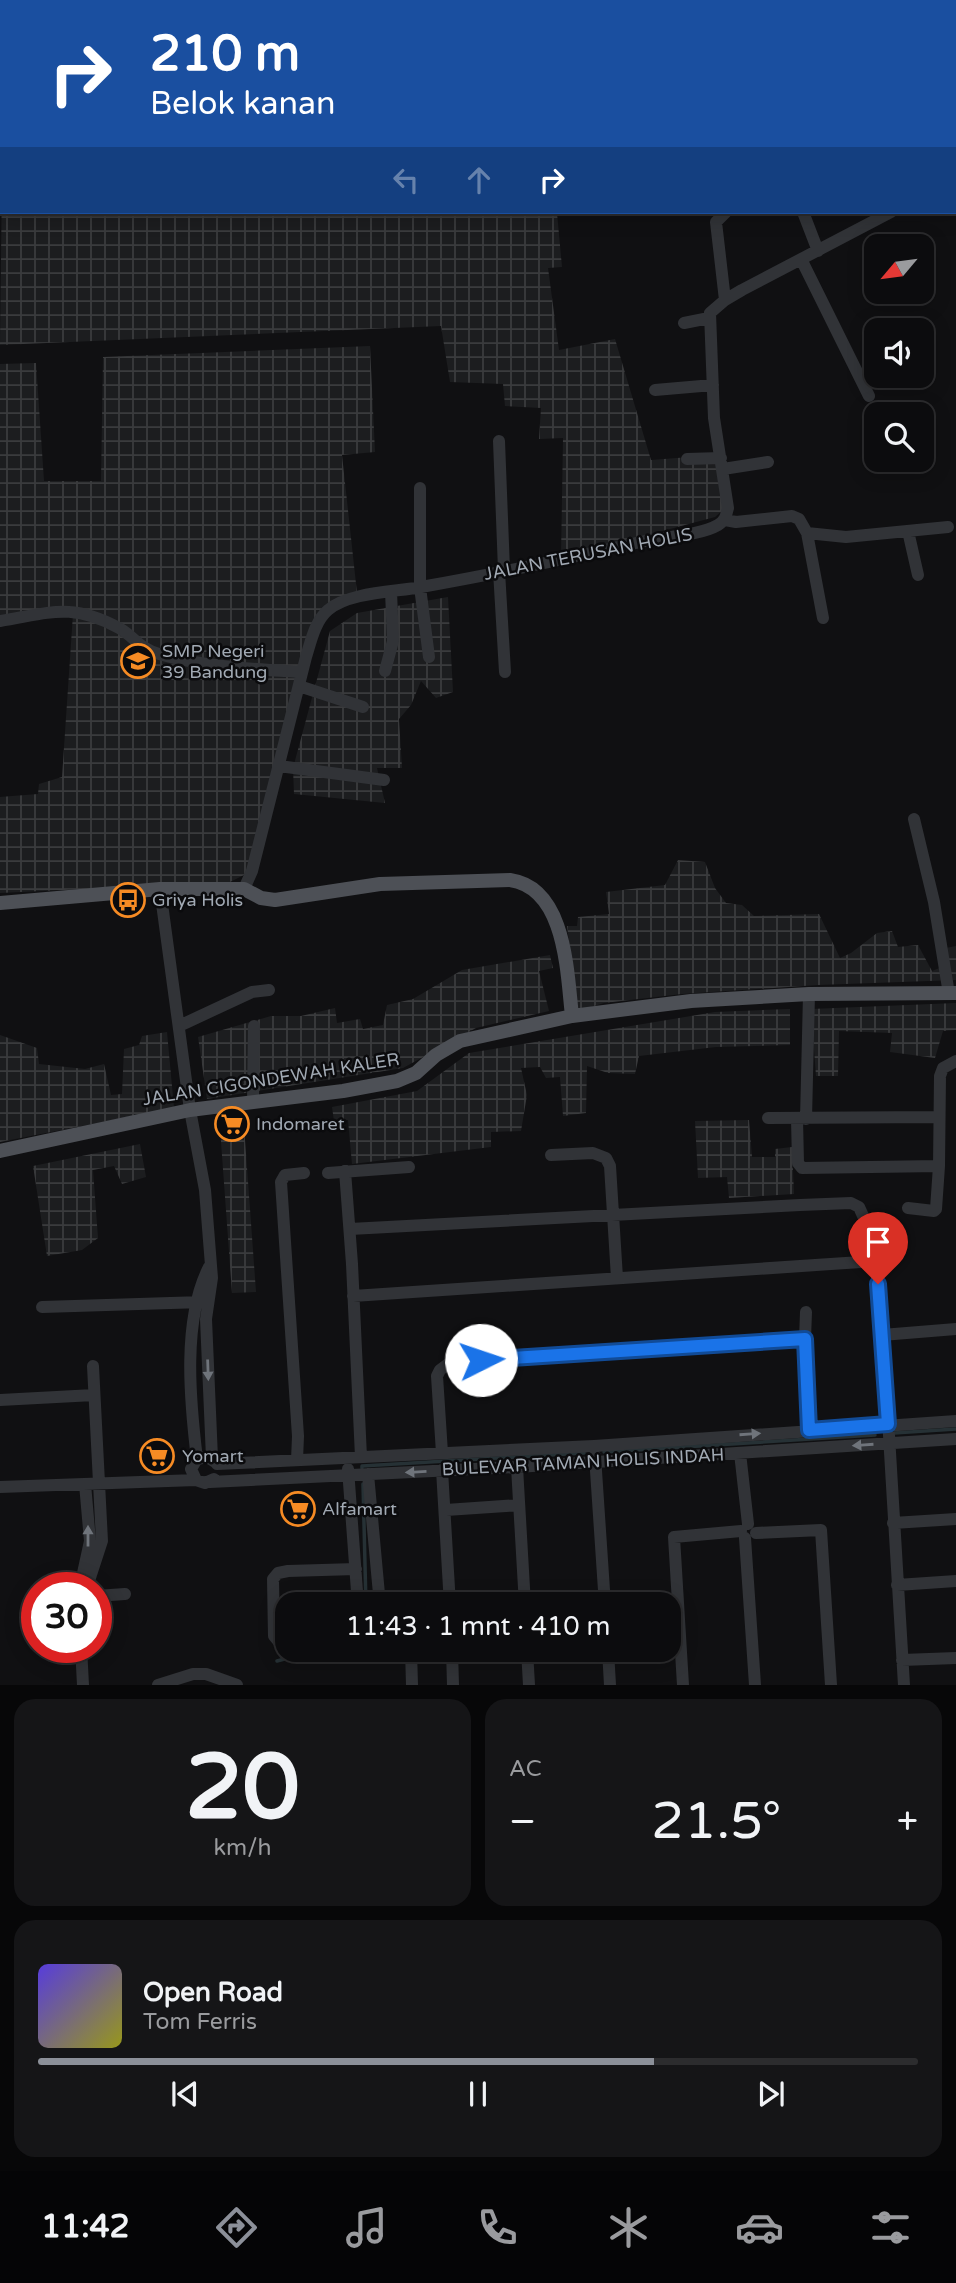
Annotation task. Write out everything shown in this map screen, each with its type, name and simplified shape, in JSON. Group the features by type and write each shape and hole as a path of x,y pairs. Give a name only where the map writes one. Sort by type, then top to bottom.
{"main road":[{"path":"0,903 160,889 244,889 261,898 275,900 380,884 523,881 543,897 556,925 562,946 572,1016"},
{"name":"JALAN CIGONDEWAH KALER","path":"0,1151 190,1110 343,1091 397,1081 416,1073 436,1055 460,1041 572,1016 670,1002 809,994 953,994"}],"street":[{"path":"724,214 716,222 725,300"},
{"path":"804,214 818,251"},
{"path":"823,618 807,533 799,519 792,516 736,522 725,520 728,508 714,418 709,318 711,310 725,300 887,214"},
{"path":"802,259 869,396"},
{"path":"684,323 709,318"},
{"path":"655,390 713,385"},
{"path":"499,441 505,672"},
{"path":"688,459 722,463 768,462"},
{"path":"420,488 420,587 429,657"},
{"name":"JALAN TERUSAN HOLIS","path":"244,889 252,871 314,630 328,610 355,598 529,568 656,539 706,531 725,520"},
{"path":"807,533 846,537 948,527"},
{"path":"908,531 918,575"},
{"path":"385,671 393,641 391,591"},
{"path":"0,621 66,610 80,612 121,630 138,646 157,653 184,660 302,672"},
{"path":"299,686 363,707"},
{"path":"279,765 384,780"},
{"path":"914,819 953,994"},
{"path":"160,889 190,1110 205,1190 209,1267 191,1333 192,1404 197,1459 191,1469 196,1480"},
{"path":"179,1026 252,992 269,990"},
{"path":"809,994 798,1163 802,1168 939,1166"},
{"path":"253,1101 254,1026"},
{"path":"908,1208 936,1210 940,1076 943,1068 956,1061"},
{"path":"768,1118 939,1117"},
{"path":"551,1155 593,1153 606,1158 610,1166 617,1278"},
{"path":"328,1173 409,1167"},
{"path":"345,1171 353,1296 350,1465 357,1592"},
{"path":"297,1460 298,1436 281,1178 304,1173"},
{"path":"350,1229 851,1203 859,1207 876,1261 904,1685"},
{"path":"353,1296 876,1261"},
{"path":"42,1307 201,1302"},
{"path":"0,1487 196,1480 205,1483 216,1478 218,1471 214,1461 201,1302"},
{"path":"806,1312 809,1430"},
{"path":"882,1335 956,1329"},
{"path":"442,1453 438,1376 440,1370 448,1364 805,1339"},
{"path":"92,1572 102,1541 93,1366"},
{"path":"0,1400 94,1395"},
{"name":"BULEVAR TAMAN HOLIS INDAH","path":"210,1482 442,1453 594,1446 956,1421"},
{"name":"BULEVAR TAMAN HOLIS INDAH","path":"214,1461 297,1460 350,1465 368,1474 956,1439"},
{"path":"594,1446 604,1592"},
{"path":"740,1453 755,1685"},
{"path":"197,1459 202,1457 214,1461"},
{"path":"517,1466 524,1592"},
{"path":"442,1471 449,1592"},
{"path":"368,1474 379,1592"},
{"path":"83,1572 90,1541 85,1484"},
{"path":"446,1510 519,1505"},
{"path":"893,1523 956,1519"},
{"path":"683,1685 674,1537 747,1531 821,1530 831,1685"},
{"path":"275,1637 273,1579 278,1573 356,1569"},
{"path":"897,1585 956,1581"},
{"path":"112,1595 125,1594"},
{"path":"902,1660 956,1658"},
{"path":"411,1662 412,1685"},
{"path":"452,1662 453,1685"},
{"path":"528,1662 529,1685"},
{"path":"609,1662 610,1685"},
{"path":"81,1663 83,1685"},
{"path":"89,1663 90,1685"},
{"path":"159,1685 193,1674 206,1674 229,1683"}],"shaded area":[{"path":"2,214 557,214 562,267 548,268 559,350 615,339 651,460 716,455 723,510 715,517 561,558 563,438 539,439 541,408 505,406 503,384 450,382 441,326 0,345"},
{"path":"370,346 375,452 342,455 357,593 325,605 250,865 244,875 230,882 0,893 0,797 38,794 39,784 62,777 73,614 0,623 0,364 36,363 44,481 101,481 103,357"},
{"path":"448,597 453,692 436,698 421,681 411,705 399,719 402,768 377,768 385,803 294,794 293,768 330,631 357,613"},
{"path":"678,860 705,862 715,888 726,903 742,905 754,916 819,914 840,958 877,933 892,931 898,947 918,945 932,971 942,967 941,949 956,946 956,980 682,994 604,1003 578,1011 567,926 577,926 578,917 609,914 606,892 665,885"},
{"path":"550,955 553,968 539,971 549,1011 476,1028 403,1068 207,1099 198,1037 271,1016 301,1016 335,1008 337,1023 360,1019 363,1029 383,1025 387,1005 413,999 462,970"},
{"path":"956,1003 956,1030 943,1031 935,1058 890,1052 892,1033 839,1031 838,1076 816,1076 811,1009"},
{"path":"790,1009 790,1045 716,1047 639,1056 635,1074 608,1073 587,1066 586,1113 563,1116 560,1077 546,1078 540,1067 521,1068 527,1095 521,1131 491,1132 491,1147 352,1164 348,1120 334,1121 332,1107 417,1091 469,1053 715,1012"},
{"path":"167,1032 174,1108 0,1142 0,1035 37,1048 39,1064 85,1069 104,1064 111,1095 122,1094 124,1049 139,1045 142,1036"},
{"path":"749,1120 752,1157 775,1157 775,1149 792,1147 794,1194 729,1198 727,1177 698,1178 695,1121"},
{"path":"244,1126 256,1292 232,1293 220,1128"},
{"path":"140,1144 146,1177 122,1184 114,1166 93,1170 98,1238 82,1250 47,1256 33,1166"}],"waterway":[{"path":"894,1433 956,1429"},
{"path":"604,1452 875,1435"},
{"path":"362,1468 584,1453"},
{"path":"363,1484 366,1592"}],"place":[{"name":"SMP Negeri 39 Bandung","path":"138,661"},
{"name":"Griya Holis","path":"128,900"},
{"name":"Indomaret","path":"232,1124"},
{"name":"Yomart","path":"157,1456"},
{"name":"Alfamart","path":"298,1509"}],"route":[{"path":"481,1360 805,1339 809,1430 888,1424 878,1284"}]}
